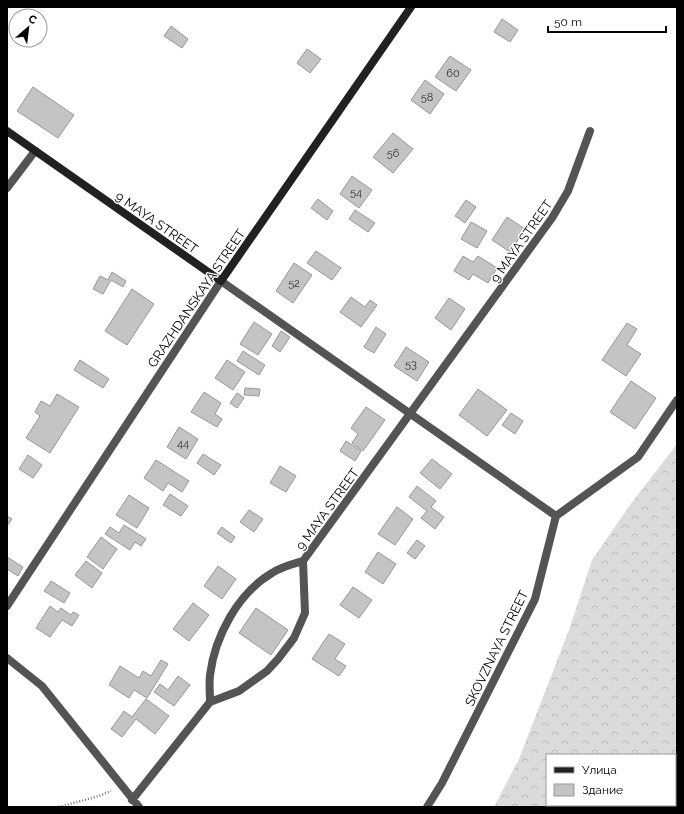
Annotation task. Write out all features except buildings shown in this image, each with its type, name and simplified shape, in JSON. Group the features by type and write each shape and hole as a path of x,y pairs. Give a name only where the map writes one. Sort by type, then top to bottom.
{"street":[{"name":"GRAZHDANSKAYA STREET","path":"7,606 221,281 411,7"},
{"name":"9 MAYA STREET","path":"7,131 556,516"},
{"name":"9 MAYA STREET","path":"132,800 210,702 239,690 266,671 278,659 294,638 305,613 304,562 552,218 568,191 590,131"},
{"path":"7,188 35,150"},
{"path":"556,516 638,457 677,400"},
{"name":"SKOVZNAYA STREET","path":"427,807 442,783 535,599 556,516"},
{"path":"210,702 210,676 213,661 226,626 234,610 267,576 279,570 304,562"},
{"path":"7,658 42,686 121,787 139,807"}],"path":[{"path":"59,807 99,796 121,787"}],"green space":[{"path":"677,444 677,807 494,807 519,759 569,630 592,560 630,505"}]}
